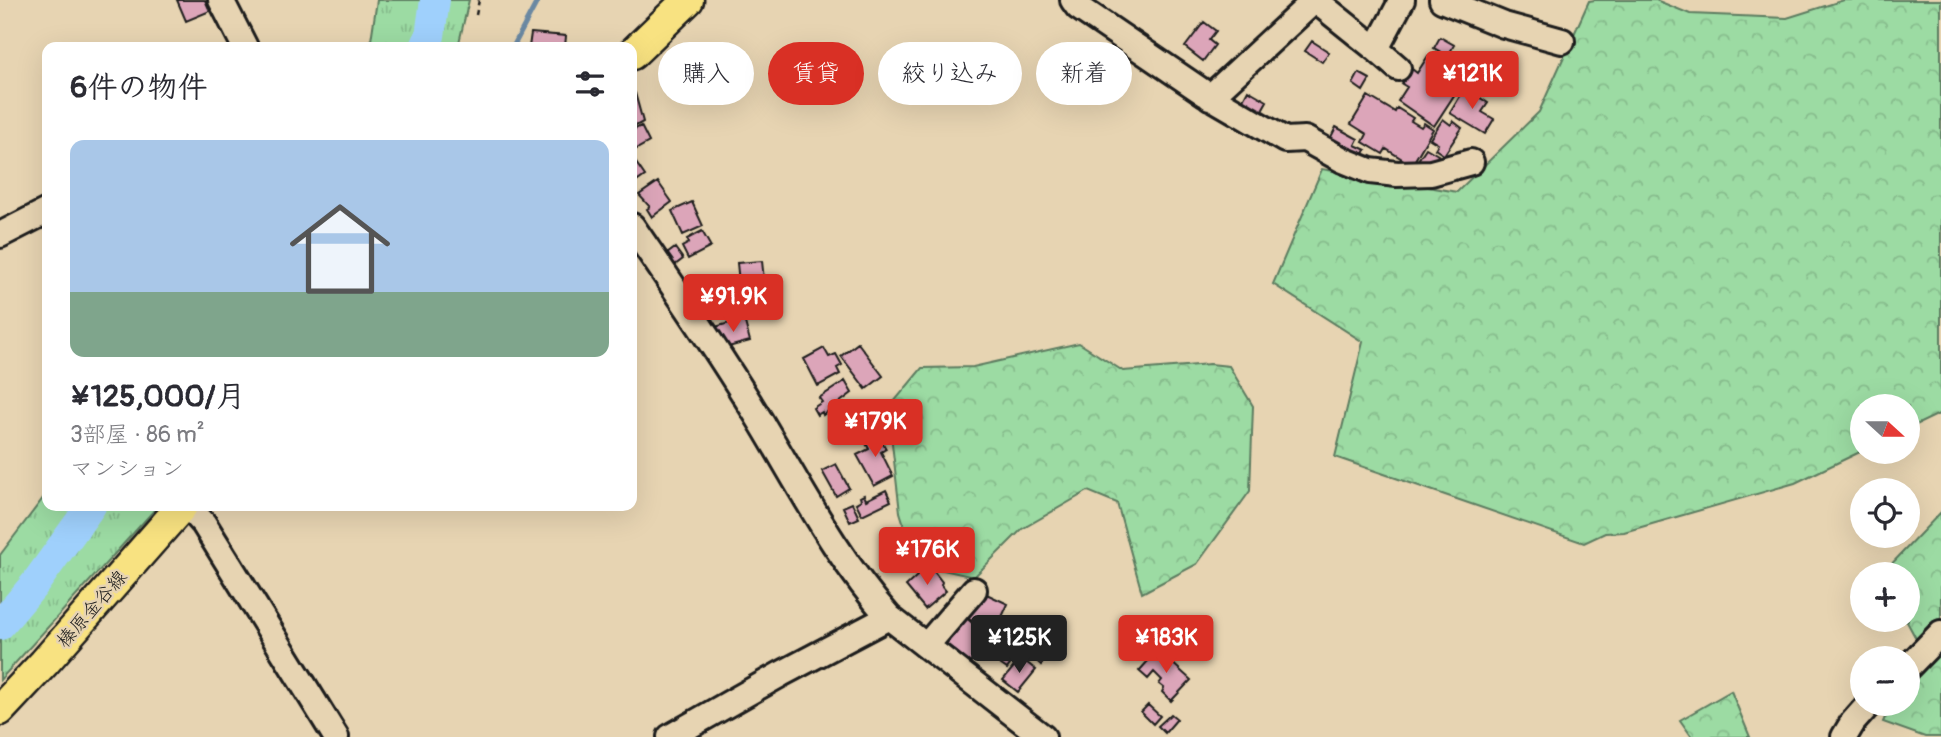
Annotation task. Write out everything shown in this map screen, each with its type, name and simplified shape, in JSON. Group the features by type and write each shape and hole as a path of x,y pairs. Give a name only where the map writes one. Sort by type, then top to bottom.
{"main road":[{"path":"637,49 688,0"},
{"name":"榛原金谷線","path":"0,710 181,511"}],"street":[{"path":"221,0 242,42"},
{"path":"1073,0 1078,7 1210,97 1285,141 1305,139 1370,171 1397,174 1431,173 1471,162"},
{"path":"1210,97 1315,0 1398,68"},
{"path":"1376,49 1402,0"},
{"path":"1443,0 1504,25 1562,41"},
{"path":"0,235 42,214"},
{"path":"637,234 757,414 845,562 889,617 1042,737"},
{"path":"190,511 204,524 336,737"},
{"path":"926,646 974,590"},
{"path":"670,737 889,617"},
{"path":"1920,655 1941,633"},
{"path":"1844,737 1859,716"}],"path":[{"path":"477,15 479,0"}],"green space":[{"path":"377,0 469,0 459,42 371,42"},
{"path":"1656,0 1690,14 1787,18 1844,0 1941,0 1941,413 1920,423 1920,394 1850,394 1850,457 1795,483 1624,532 1605,533 1584,543 1335,457 1363,342 1273,284 1322,169 1457,192 1539,112 1589,1"},
{"path":"1079,343 1123,371 1210,364 1229,366 1253,406 1250,491 1197,564 1142,593 1117,503 1088,491 1022,529 974,577 916,564 900,512 888,409 922,368 973,367"},
{"path":"42,500 42,511 153,511 0,680 0,555"},
{"path":"1941,512 1941,737 1925,737 1883,722 1886,716 1920,716 1920,646 1912,632 1920,632 1920,562 1893,562 1907,548 1920,548 1920,534"},
{"path":"1731,691 1750,737 1692,737 1680,720"}],"building":[{"path":"177,0 205,0 210,11 186,21"},
{"path":"1204,22 1216,31 1209,40 1215,45 1203,61 1185,47"},
{"path":"531,33 566,36 565,42 530,42"},
{"path":"1440,37 1454,45 1448,56 1434,48"},
{"path":"1312,41 1329,52 1322,62 1305,51"},
{"path":"1428,56 1464,80 1434,126 1398,101 1407,87 1402,84 1412,69 1417,73"},
{"path":"1359,73 1370,79 1363,91 1353,84"},
{"path":"1465,88 1488,103 1482,112 1494,119 1485,134 1450,113"},
{"path":"1248,90 1267,101 1258,117 1239,107"},
{"path":"1368,96 1395,112 1397,108 1421,127 1424,123 1433,129 1412,165 1386,149 1383,154 1363,142 1367,134 1351,124"},
{"path":"637,100 643,122 637,125"},
{"path":"1443,119 1451,125 1453,121 1462,128 1444,155 1435,149 1438,144 1430,139"},
{"path":"641,126 649,142 637,149 637,128"},
{"path":"1336,127 1358,139 1355,145 1366,150 1361,159 1329,141"},
{"path":"1426,148 1438,155 1432,164 1426,165 1418,160"},
{"path":"637,164 645,176 637,182"},
{"path":"658,182 672,202 652,217 647,209 650,207 639,195"},
{"path":"692,202 703,226 683,235 672,211"},
{"path":"702,231 711,247 688,259 682,247 689,243 687,239"},
{"path":"675,248 683,259 675,265 667,254"},
{"path":"762,261 767,309 742,312 737,263"},
{"path":"744,319 750,341 721,349 715,327"},
{"path":"858,343 883,376 866,389 841,356"},
{"path":"824,348 829,357 836,354 842,365 837,368 840,374 818,386 804,359"},
{"path":"845,381 852,393 823,415 822,412 817,415 813,408 822,402 819,398"},
{"path":"870,429 875,439 879,436 886,449 881,452 893,476 874,486 857,455 869,449 861,434"},
{"path":"836,464 849,488 836,496 822,471"},
{"path":"886,490 891,501 862,515 856,503 861,500 860,497 864,495 866,500"},
{"path":"852,503 859,518 850,522 843,507"},
{"path":"929,565 946,591 925,609 906,586"},
{"path":"980,591 1008,604 995,632 968,619"},
{"path":"964,616 990,638 970,663 942,640"},
{"path":"1001,641 1012,649 1017,641 1033,652 1029,659 1019,652 1007,669 990,657"},
{"path":"1043,647 1050,653 1041,665 1033,658"},
{"path":"1158,650 1191,680 1171,701 1162,692 1164,688 1159,684 1162,680 1154,672 1148,679 1139,671"},
{"path":"1021,658 1036,670 1018,692 1003,680"},
{"path":"1148,705 1160,716 1153,724 1141,712"},
{"path":"1171,714 1177,719 1165,733 1158,726"}],"waterway":[{"path":"427,42 435,0"},
{"path":"516,42 538,0"},
{"path":"0,625 34,585 87,511"}]}
